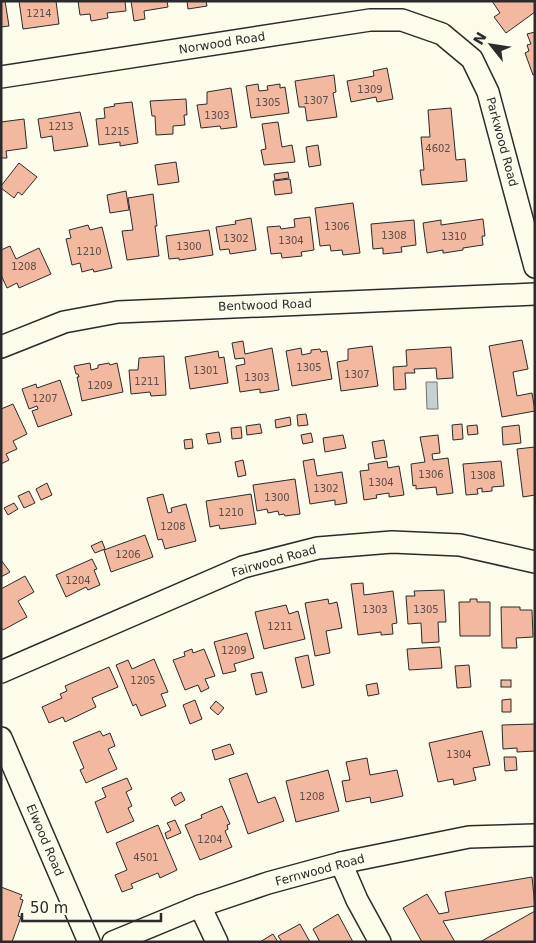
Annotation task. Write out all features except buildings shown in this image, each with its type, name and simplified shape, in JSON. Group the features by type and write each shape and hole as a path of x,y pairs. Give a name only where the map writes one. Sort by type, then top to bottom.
{"street":[{"name":"Norwood Road","path":"1,77 370,20 402,20 442,34"},
{"name":"Parkwood Road","path":"442,34 472,59 488,92 535,266"},
{"name":"Bentwood Road","path":"1,348 64,322 118,312 535,294"},
{"name":"Fairwood Road","path":"1,672 243,567 318,548 392,542 460,545 535,562"},
{"name":"Elwood Road","path":"1,738 89,942"},
{"name":"Fernwood Road","path":"113,942 200,906 268,883 341,863 469,837 535,836"},
{"path":"341,863 357,900 380,942"},
{"path":"200,906 217,942"}],"shaded area":[{"path":"426,382 437,382 438,409 427,409"}]}
